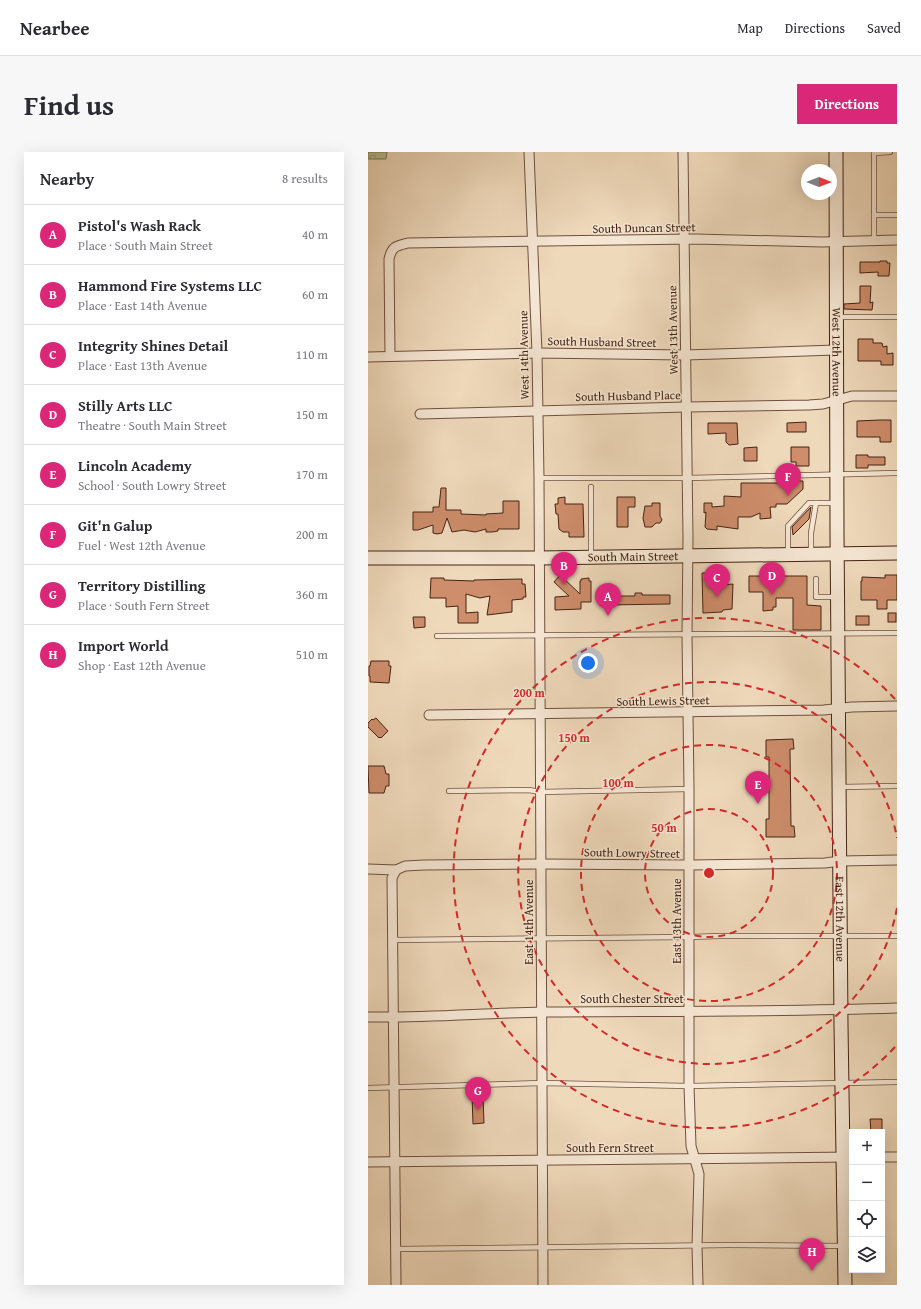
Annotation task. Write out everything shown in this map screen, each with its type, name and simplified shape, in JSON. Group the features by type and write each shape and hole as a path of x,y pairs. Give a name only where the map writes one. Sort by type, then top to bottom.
{"main road":[{"name":"West 12th Avenue","path":"836,152 837,553"},
{"name":"South Main Street","path":"368,558 591,558 897,552"},
{"name":"East 12th Avenue","path":"837,553 839,633 842,1083 848,1157 844,1246 845,1285"}],"street":[{"name":"West 14th Avenue","path":"529,152 537,353 539,558"},
{"name":"West 13th Avenue","path":"683,152 688,556"},
{"name":"South Duncan Street","path":"390,356 389,259 395,246 408,243 684,240 836,242 897,240"},
{"name":"South Husband Street","path":"368,357 537,353 685,355 836,350"},
{"path":"837,400 852,396 897,396"},
{"name":"South Husband Place","path":"420,414 537,410 809,405 823,404 837,400"},
{"name":"East 13th Avenue","path":"688,556 687,635 690,1086 691,1146 699,1174 697,1246 698,1285"},
{"name":"East 14th Avenue","path":"539,558 543,1285"},
{"name":"South Lewis Street","path":"429,715 824,710 852,707 897,706"},
{"name":"South Lowry Street","path":"368,869 396,870 405,866 424,865 689,865 824,863 840,861 897,860"},
{"path":"396,870 392,878 396,1285"},
{"name":"South Chester Street","path":"368,1017 541,1012 841,1010 897,1008"},
{"name":"South Fern Street","path":"368,1162 395,1163 848,1157"},
{"path":"885,1157 897,1157"}],"lane":[{"path":"874,240 874,152 890,152"},
{"path":"874,215 897,215"},
{"path":"836,317 897,317"},
{"path":"539,478 687,478 897,473"},
{"path":"591,487 591,558"},
{"path":"788,554 788,526 808,503 838,502"},
{"path":"811,554 811,533 816,503"},
{"path":"816,579 816,597 838,597"},
{"path":"437,636 897,633"},
{"path":"839,787 897,786"},
{"path":"450,791 529,790 540,792 689,789"},
{"path":"393,940 720,936 897,936"},
{"path":"368,1088 542,1083 690,1086 897,1082"},
{"path":"396,1249 844,1246"}],"green space":[{"path":"368,152 387,152 386,159 368,159"}],"building":[{"path":"887,261 887,263 890,263 889,276 878,276 878,272 860,273 860,262"},
{"path":"860,286 871,286 870,303 873,302 872,310 844,309 844,304 860,303"},
{"path":"858,339 873,339 873,343 882,343 883,347 887,346 887,354 893,353 893,365 881,365 881,361 858,361"},
{"path":"891,420 891,442 880,442 880,437 857,437 857,421"},
{"path":"806,422 806,432 787,432 787,423"},
{"path":"708,423 737,423 738,444 729,445 726,442 726,433 708,434"},
{"path":"757,447 757,461 744,461 744,448"},
{"path":"791,447 809,447 809,466 796,466 796,462 791,462"},
{"path":"856,455 885,457 885,465 868,465 868,468 856,468"},
{"path":"780,481 803,481 803,489 787,504 776,504 776,507 770,507 771,518 760,519 760,513 751,517 738,517 738,529 717,526 717,530 707,529 705,527 706,512 704,513 704,503 712,503 712,507 724,506 724,496 741,497 741,483 780,483"},
{"path":"441,488 446,488 446,510 461,510 461,514 486,515 503,513 503,501 519,501 519,529 498,529 498,531 492,532 486,532 486,529 475,532 464,530 452,532 447,518 442,533 433,533 433,525 418,530 413,530 413,512 433,512 433,507 439,507"},
{"path":"565,497 565,504 583,504 584,537 569,537 569,532 563,532 559,529 558,514 556,514 555,504 558,504 558,498"},
{"path":"617,497 635,497 635,507 628,507 628,527 617,527"},
{"path":"652,503 660,503 660,516 662,520 660,523 656,523 652,527 645,527 643,518 645,506 652,506"},
{"path":"811,507 809,519 793,535 792,527"},
{"path":"721,572 721,585 733,584 732,609 723,610 722,612 703,613 702,573"},
{"path":"560,575 580,594 581,579 589,578 589,581 591,581 591,602 581,602 581,609 555,610 555,597 569,596 554,582"},
{"path":"885,575 897,575 897,600 887,600 887,609 877,609 877,600 861,600 861,581 862,577 885,578"},
{"path":"749,576 807,576 807,605 821,606 821,630 793,630 793,598 776,598 776,607 773,607 773,610 763,611 763,592 749,592"},
{"path":"431,578 474,581 522,579 522,584 525,584 526,597 523,597 523,599 512,600 512,612 487,615 490,596 480,598 466,594 466,613 478,612 478,623 458,623 458,606 446,607 446,598 430,598"},
{"path":"635,593 642,593 642,595 670,595 670,604 606,605 606,596 635,596"},
{"path":"888,613 896,613 896,622 888,622"},
{"path":"856,616 869,616 869,625 856,625"},
{"path":"413,617 425,617 425,627 414,628"},
{"path":"371,661 389,661 389,666 391,666 389,683 370,682 369,666"},
{"path":"376,718 388,731 381,738 379,738 368,727 368,723 372,719 373,720"},
{"path":"793,739 794,749 790,749 791,826 794,826 795,837 766,837 766,819 769,819 769,757 766,757 766,740"},
{"path":"368,766 384,766 386,774 389,774 389,786 386,786 384,793 369,793"},
{"path":"472,1096 483,1096 484,1123 473,1124"},
{"path":"870,1119 882,1119 882,1129 871,1129"}],"place":[{"name":"Git'n Galup","path":"788,496"},
{"name":"Hammond Fire Systems LLC","path":"564,585"},
{"name":"Stilly Arts LLC","path":"772,595"},
{"name":"Integrity Shines Detail","path":"717,597"},
{"name":"Pistol's Wash Rack","path":"608,616"},
{"name":"Lincoln Academy","path":"758,804"},
{"name":"Territory Distilling","path":"478,1110"},
{"name":"Import World","path":"812,1271"}]}
